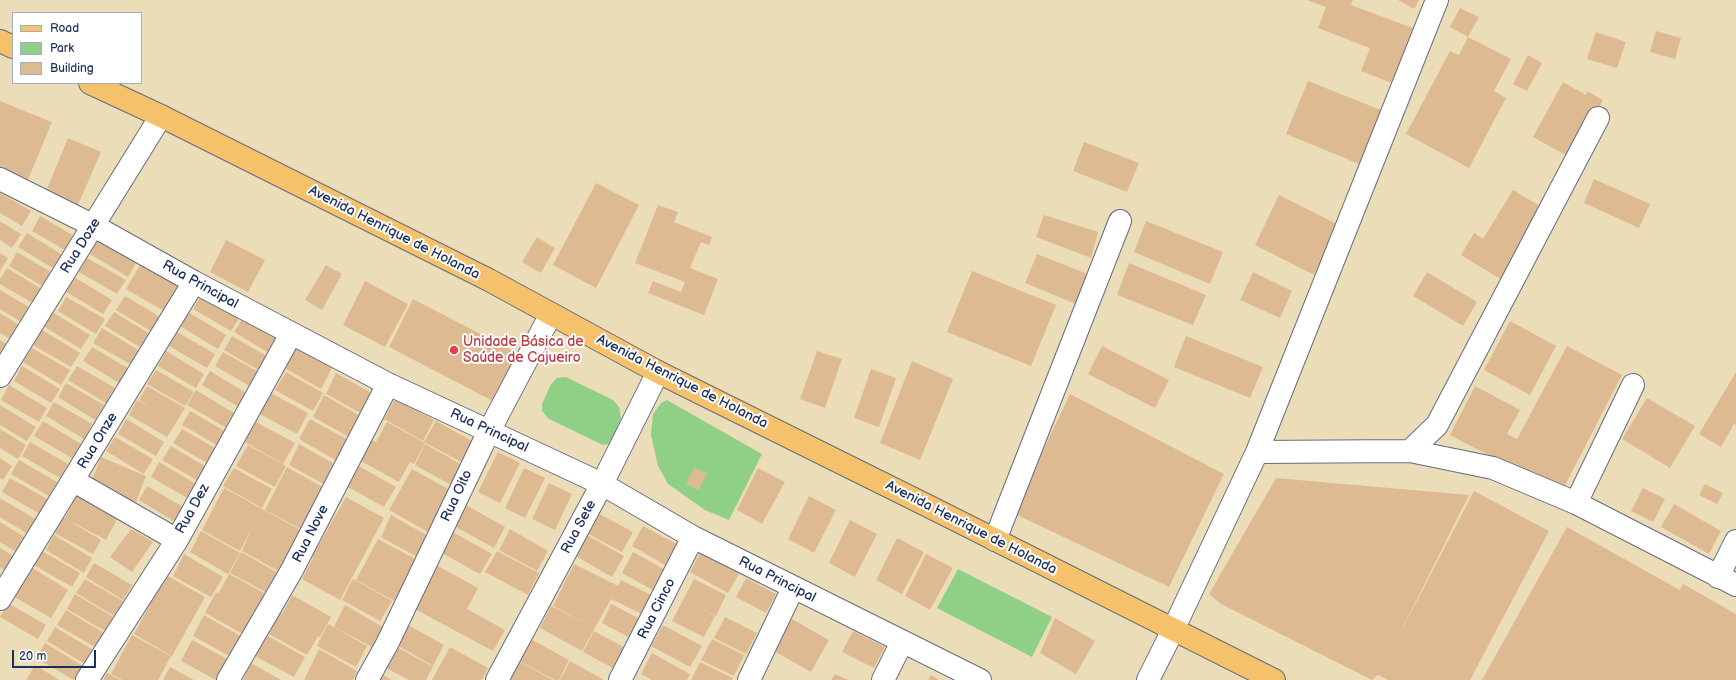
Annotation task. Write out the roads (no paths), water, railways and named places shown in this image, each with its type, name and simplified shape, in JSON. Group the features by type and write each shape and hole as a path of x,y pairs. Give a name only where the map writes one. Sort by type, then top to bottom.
{"main road":[{"path":"0,41 12,47"},
{"name":"Avenida Henrique de Holanda","path":"92,84 161,116 489,280 658,372 1274,680"}],"street":[{"path":"1148,680 1257,452 1437,0"},
{"name":"Rua Doze","path":"0,376 161,116"},
{"path":"1410,451 1437,425 1598,118"},
{"name":"Rua Principal","path":"0,179 94,226 194,282 388,384 602,484 693,537 980,680"},
{"path":"995,540 1120,221"},
{"name":"Rua Onze","path":"0,599 194,282"},
{"name":"Rua Oito","path":"367,680 387,644 489,431 551,314"},
{"name":"Rua Dez","path":"87,680 177,540 291,334"},
{"name":"Rua Sete","path":"497,680 602,484 658,372"},
{"name":"Rua Nove","path":"228,680 292,570 388,384"},
{"path":"1576,503 1633,385"},
{"path":"1257,452 1410,451 1493,468 1576,503 1727,581 1736,541"},
{"path":"74,480 177,540"},
{"name":"Rua Cinco","path":"620,680 693,537"},
{"path":"749,680 793,588"},
{"path":"883,680 902,642"}],"place":[{"name":"Unidade Básica de Saúde de Cajueiro","path":"454,350"}]}
